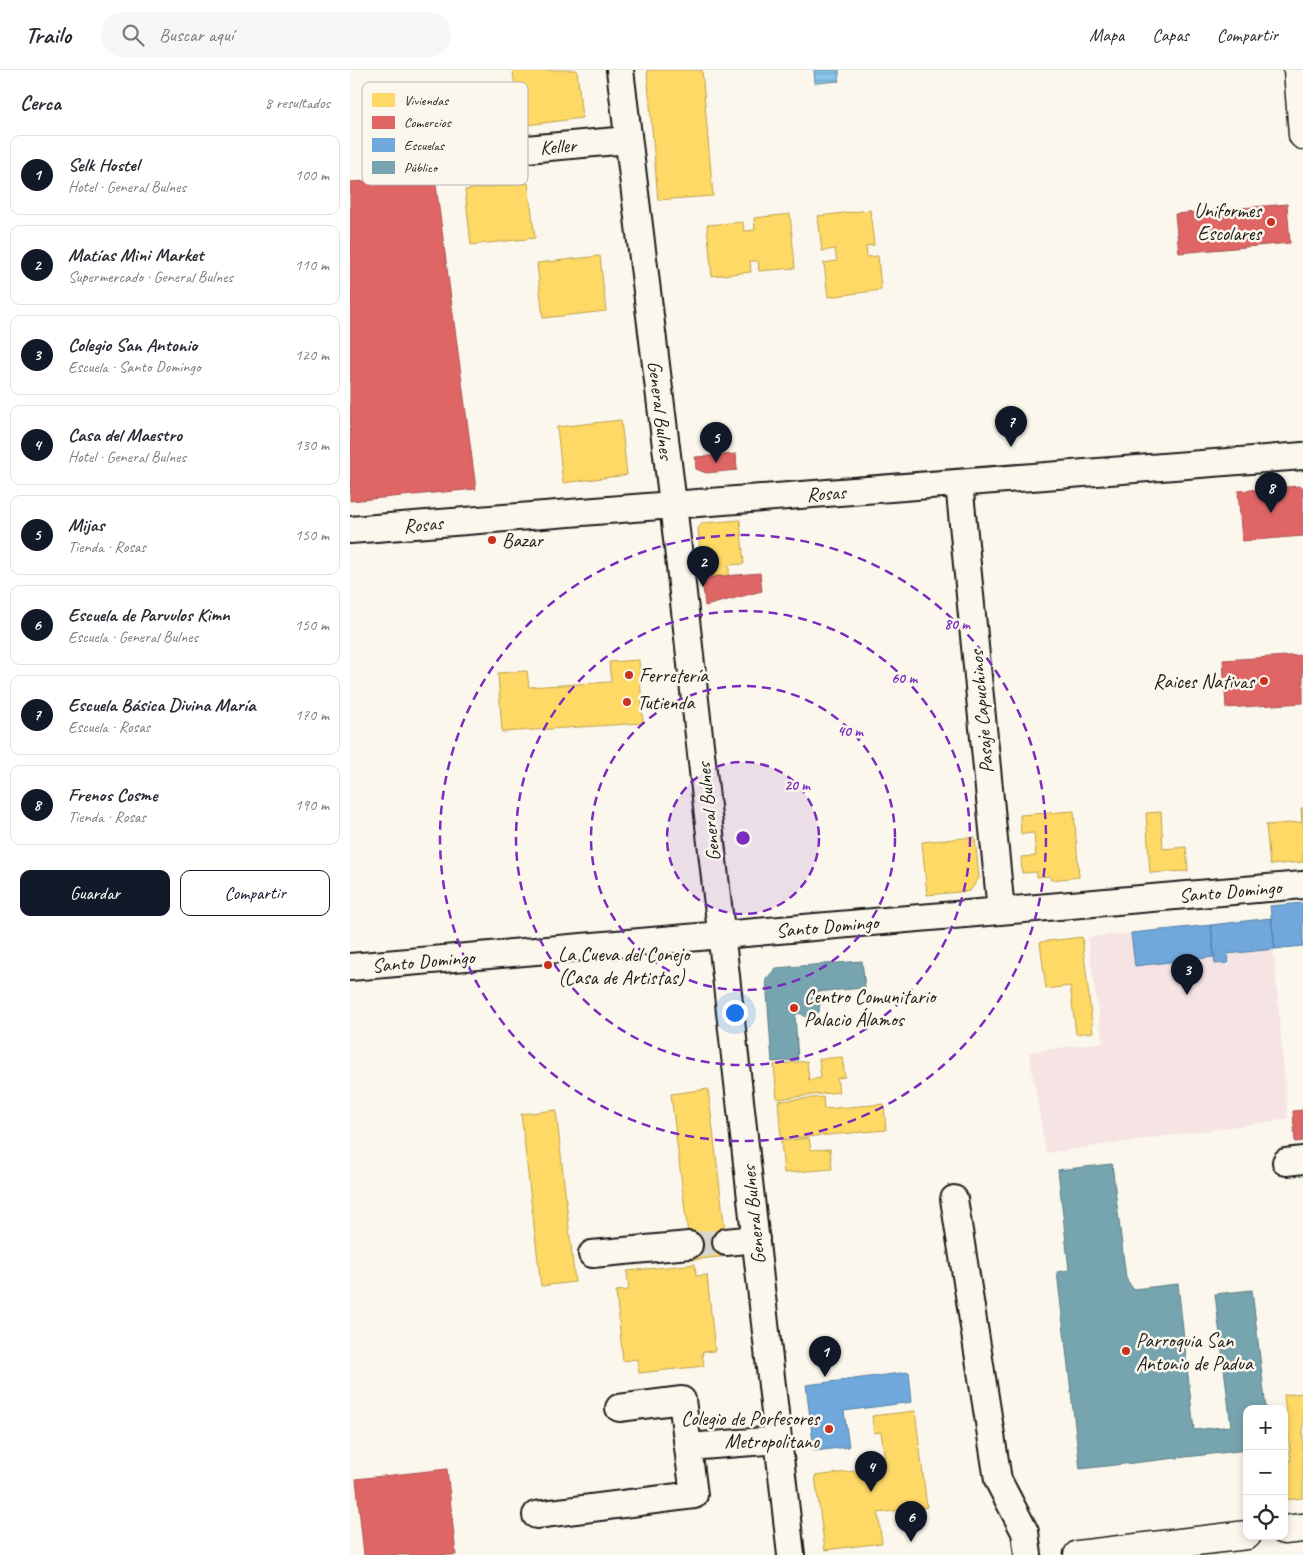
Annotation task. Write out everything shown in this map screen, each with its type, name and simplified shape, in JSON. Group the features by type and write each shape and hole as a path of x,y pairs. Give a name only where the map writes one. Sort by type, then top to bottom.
{"main road":[{"path":"1298,70 1303,134"},
{"path":"1288,1530 1303,1528"},
{"path":"1078,1555 1190,1548 1243,1536"}],"street":[{"name":"General Bulnes","path":"620,70 673,504 791,1555"},
{"name":"Keller","path":"528,149 628,140"},
{"name":"Rosas","path":"350,530 1303,456"},
{"name":"Pasaje Capuchinos","path":"959,483 1000,911"},
{"name":"Santo Domingo","path":"350,967 1303,885"},
{"path":"954,1199 998,1480 1024,1532 1028,1555"},
{"path":"726,1242 756,1239"},
{"path":"592,1254 689,1245"},
{"path":"536,1515 694,1495 682,1400 620,1408"},
{"path":"688,1447 778,1440"}],"shaded area":[{"path":"1271,918 1288,1119 1046,1153 1029,1052 1103,1042 1087,937"}],"water":[{"path":"814,70 839,70 839,81 815,83"}],"building: Viviendas":[{"path":"513,70 577,70 582,118 528,125 528,82 514,82"},
{"path":"647,70 702,70 713,196 658,200"},
{"path":"528,183 535,238 471,245 465,190 528,185"},
{"path":"870,210 874,245 866,246 867,257 878,256 881,290 828,297 824,263 837,261 835,249 822,251 818,216"},
{"path":"790,214 795,268 759,271 758,261 750,261 751,272 712,276 707,225 743,222 744,231 755,230 754,218"},
{"path":"600,256 606,311 543,318 537,263"},
{"path":"621,420 627,475 563,483 557,427"},
{"path":"740,520 744,564 729,565 729,575 702,577 698,528 703,523"},
{"path":"639,660 643,723 502,732 498,673 527,671 529,687 611,682 609,662"},
{"path":"1301,808 1303,808 1303,862 1270,865 1266,825 1302,822"},
{"path":"1074,811 1079,877 1051,880 1050,876 1037,877 1037,872 1022,873 1021,857 1036,856 1034,833 1021,834 1020,815"},
{"path":"1161,812 1163,849 1186,847 1188,871 1150,873 1146,813"},
{"path":"975,837 979,878 970,891 927,895 922,842"},
{"path":"1082,937 1093,1032 1076,1034 1070,986 1046,989 1040,942"},
{"path":"842,1057 845,1077 837,1078 839,1092 777,1099 774,1065 807,1061 809,1080 821,1078 819,1059"},
{"path":"708,1089 728,1256 691,1260 671,1094"},
{"path":"823,1097 824,1109 884,1104 886,1130 781,1139 778,1101"},
{"path":"556,1110 575,1282 541,1286 521,1114"},
{"path":"809,1138 811,1150 830,1149 832,1169 784,1173 781,1141"},
{"path":"695,1264 696,1276 707,1275 715,1351 702,1352 704,1366 639,1373 637,1359 623,1361 616,1291 629,1290 627,1271"},
{"path":"1303,1393 1303,1498 1288,1500 1288,1461 1291,1461 1288,1405 1285,1405 1284,1395"},
{"path":"915,1411 927,1507 878,1513 882,1543 825,1550 815,1476 886,1467 881,1432 874,1433 872,1416"}],"building: Comercios":[{"path":"362,181 362,185 436,185 476,489 350,501 350,182"},
{"path":"1287,204 1290,243 1179,253 1175,214"},
{"path":"736,454 737,470 706,473 696,469 695,457"},
{"path":"1299,486 1303,488 1303,536 1242,541 1238,491"},
{"path":"760,573 762,591 705,606 702,578"},
{"name":"Raices Nativas","path":"1303,655 1303,703 1226,708 1223,660"},
{"path":"1303,1110 1303,1141 1295,1142 1293,1111"},
{"path":"447,1469 456,1555 364,1555 356,1479"}],"building: Escuelas":[{"path":"1303,903 1303,946 1275,949 1270,906"},
{"path":"1271,918 1275,949 1227,954 1228,963 1215,964 1211,925"},
{"path":"1211,925 1214,957 1135,966 1131,933"},
{"name":"Colegio de Porfesores Metropolitano","path":"909,1372 912,1402 844,1411 849,1447 814,1451 806,1385"}],"building: Público":[{"name":"Centro Comunitario Palacio Álamos","path":"862,961 865,988 814,992 815,997 820,1003 819,1012 815,1016 807,1018 800,1013 795,1015 798,1060 772,1062 766,979 776,968"},
{"name":"Parroquia San Antonio de Padua","path":"1112,1164 1126,1278 1133,1289 1178,1284 1194,1430 1231,1426 1215,1294 1252,1290 1266,1405 1243,1405 1243,1450 1080,1469 1057,1272 1069,1270 1058,1170"}],"tunnel":[{"path":"689,1245 726,1242"}],"place":[{"name":"Uniformes Escolares","path":"1271,222"},
{"name":"Escuela Básica Divina María","path":"1011,447"},
{"name":"Mijas","path":"716,463"},
{"name":"Frenos Cosme","path":"1271,513"},
{"name":"Bazar","path":"492,540"},
{"name":"Matías Mini Market","path":"703,587"},
{"name":"Ferretería","path":"629,675"},
{"name":"Raices Nativas","path":"1264,681"},
{"name":"Tutienda","path":"627,702"},
{"name":"La Cueva del Conejo (Casa de Artistas)","path":"548,965"},
{"name":"Colegio San Antonio","path":"1187,995"},
{"name":"Centro Comunitario Palacio Álamos","path":"794,1008"},
{"name":"Parroquia San Antonio de Padua","path":"1126,1351"},
{"name":"Selk Hostel","path":"825,1377"},
{"name":"Colegio de Porfesores Metropolitano","path":"829,1429"},
{"name":"Casa del Maestro","path":"871,1492"},
{"name":"Escuela de Parvulos Kimn","path":"911,1542"}]}
